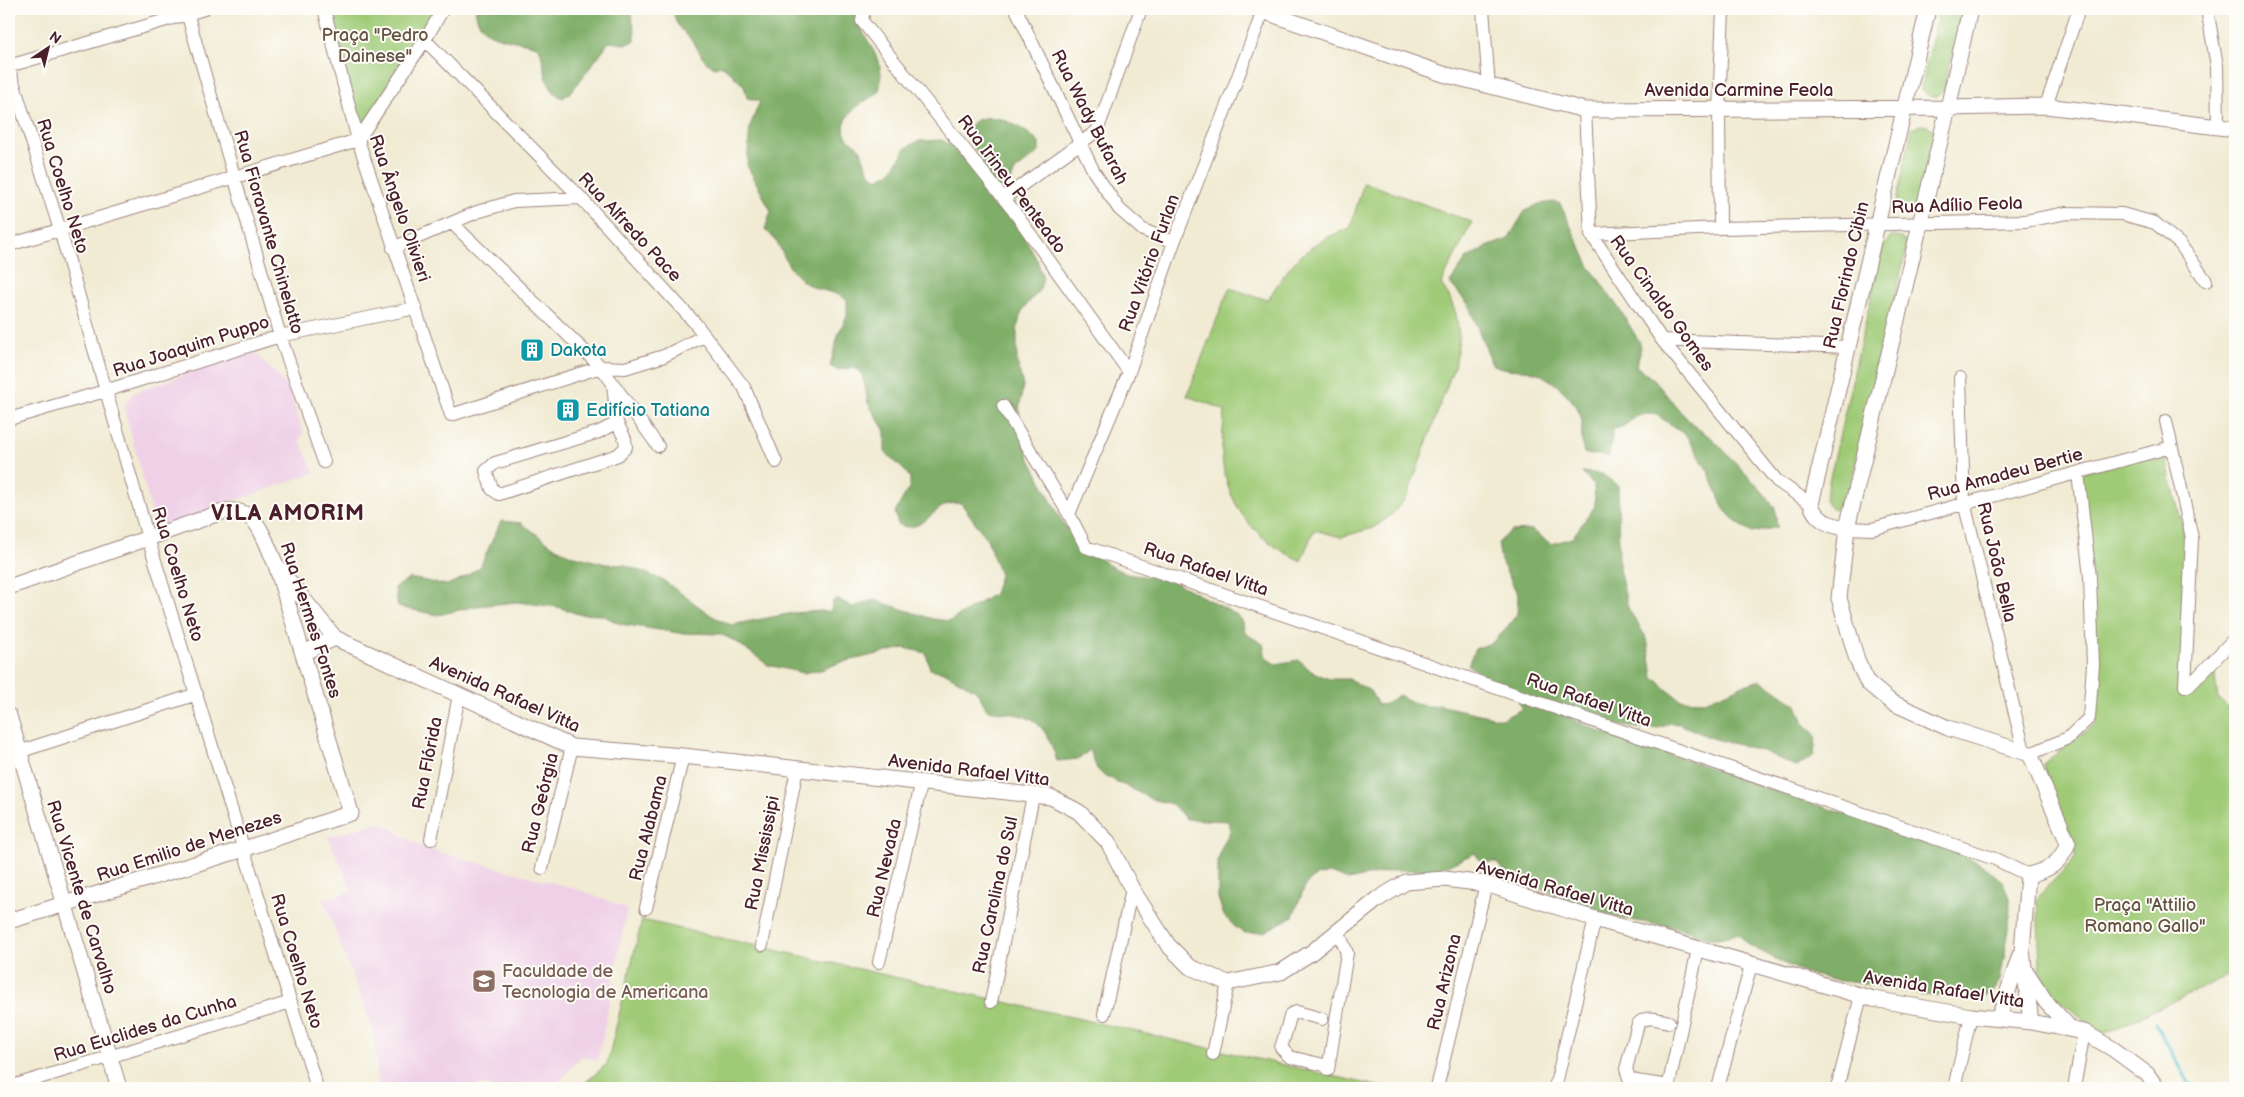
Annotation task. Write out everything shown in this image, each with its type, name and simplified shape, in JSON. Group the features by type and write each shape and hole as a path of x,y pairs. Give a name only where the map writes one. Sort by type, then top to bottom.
{"main road":[{"name":"Rua Florindo Cibin","path":"1811,504 1928,9"},
{"path":"1970,9 1847,528 1839,598 1857,660 1868,683 1891,702 1948,728 2027,752 2068,843 2063,857 2046,871 2028,875 2022,959 2031,1022"},
{"name":"Avenida Carmine Feola","path":"1261,10 1443,74 1585,110 2046,106 2235,129"},
{"path":"1811,504 1814,513 1820,519 1835,527 1847,528"},
{"name":"Rua Hermes Fontes","path":"9,587 225,511 243,511 255,520 276,565 351,813"},
{"name":"Avenida Rafael Vitta","path":"276,565 335,638 572,747 683,756 922,781 1051,797 1079,812 1108,842 1132,889 1168,946 1190,967 1228,983 1281,972 1312,952 1378,899 1406,882 1444,879 1486,884 1595,919 1861,996 1971,1016 2031,1022 2078,1031 2113,1049 2147,1074 2157,1088"},
{"path":"303,653 335,638"},
{"name":"Rua Vicente de Carvalho","path":"9,716 14,753 64,905 119,1088"},
{"name":"Rua Emilio de Menezes","path":"9,921 244,849 351,813"},
{"path":"1999,1018 2022,959"},
{"path":"2022,959 2046,1002 2078,1031"}],"street":[{"path":"9,67 187,11 204,9"},
{"name":"Rua Ângelo Olivieri","path":"324,9 358,140 451,415 601,367"},
{"path":"9,245 358,140 426,40 443,9"},
{"name":"Rua Wady Bufarah","path":"1016,9 1079,143 1094,172 1119,209 1142,230 1174,242"},
{"path":"1004,198 1097,131 1141,9"},
{"path":"1484,9 1489,87"},
{"path":"1720,228 1719,109 1723,9"},
{"path":"2046,106 2079,9"},
{"path":"2207,9 2217,66 2218,126"},
{"name":"Rua Vitório Furlan","path":"1069,514 1129,372 1174,242 1261,10"},
{"name":"Rua Fioravante Chinelatto","path":"187,11 280,336 324,462"},
{"name":"Rua Irineu Penteado","path":"863,15 1004,198 1129,372"},
{"name":"Rua Alfredo Pace","path":"426,40 581,198 704,336 744,387 776,462"},
{"name":"Rua Coelho Neto","path":"9,67 60,230 148,538 317,1088"},
{"name":"Rua Cinaldo Gomes","path":"1585,110 1590,234 1662,340 1777,481 1811,504"},
{"path":"394,248 477,212 514,201 581,198"},
{"name":"Rua Adílio Feola","path":"1590,234 1720,228 1920,225 2025,221 2067,213 2122,214 2155,223 2180,244 2206,281"},
{"path":"452,222 601,367 658,446"},
{"name":"Rua Joaquim Puppo","path":"9,419 280,336 416,308"},
{"path":"601,367 625,368 664,356 704,336"},
{"path":"1662,340 1849,347"},
{"name":"Rua João Bella","path":"1960,378 1964,502 2027,752"},
{"path":"613,384 617,423 625,439 626,447 618,455 499,494 492,489 486,471 495,463 599,432 617,423"},
{"path":"1003,406 1069,514"},
{"path":"2166,421 2192,538 2185,686 2189,686 2235,638"},
{"name":"Rua Amadeu Bertie","path":"1847,528 1872,530 1964,502 2171,447"},
{"path":"2027,752 2068,738 2089,718 2093,665 2091,585 2078,473"},
{"name":"Rua Rafael Vitta","path":"1069,514 1074,528 1086,547 1994,859 2028,875"},
{"path":"14,753 197,694"},
{"name":"Rua Flórida","path":"431,839 459,695"},
{"name":"Rua Geórgia","path":"542,868 572,747"},
{"name":"Rua Alabama","path":"646,908 683,756"},
{"name":"Rua Mississipi","path":"762,945 797,769"},
{"name":"Rua Nevada","path":"880,962 922,781"},
{"name":"Rua Carolina do Sul","path":"990,1002 1033,796"},
{"name":"Rua Arizona","path":"1438,1088 1486,884"},
{"path":"1104,1014 1132,889"},
{"path":"1555,1088 1595,919"},
{"path":"1322,1019 1297,1012 1291,1014 1281,1048 1290,1057 1328,1068 1347,953 1338,930"},
{"path":"1669,1022 1646,1018 1638,1024 1626,1069 1629,1078 1669,1087 1698,949"},
{"path":"1718,1088 1751,965"},
{"path":"1213,1054 1228,983"},
{"path":"1837,1088 1861,996"},
{"name":"Rua Euclides da Cunha","path":"9,1087 291,1002"},
{"path":"1954,1088 1971,1016"},
{"path":"2074,1088 2078,1031"}],"shaded area":[{"path":"252,350 288,387 303,432 300,440 314,473 156,528 124,408 133,393"},
{"name":"Faculdade de Tecnologia de Americana","path":"380,822 424,848 583,891 627,909 598,1060 581,1056 554,1088 491,1088 488,1085 437,1088 378,1088 373,1030 323,899 352,891 328,837"}],"green space":[{"name":"Praça \"Pedro Dainese\"","path":"326,9 435,9 393,88 360,130"},
{"path":"475,9 646,9 631,13 635,41 626,44 609,42 573,90 563,98 548,83 539,47 498,37 484,30"},
{"path":"672,9 856,9 862,30 877,59 881,81 878,93 854,110 845,122 844,129 847,138 860,149 868,169 877,179 890,173 906,148 918,141 942,140 964,153 976,156 977,153 968,132 971,124 983,118 996,118 1014,124 1039,143 1039,152 1015,171 1007,191 1018,226 1037,260 1043,278 1040,289 1022,311 1017,328 1017,361 1023,386 1019,410 1020,428 1029,457 1062,522 1083,545 1108,565 1127,574 1171,580 1237,615 1242,622 1246,634 1263,644 1266,658 1275,664 1299,660 1311,671 1329,679 1349,679 1370,691 1378,705 1385,704 1399,695 1422,705 1438,705 1502,719 1522,709 1514,690 1484,677 1468,665 1475,649 1493,642 1517,614 1518,595 1501,561 1498,543 1511,531 1532,530 1551,544 1572,538 1595,506 1594,485 1582,472 1602,474 1618,486 1619,569 1628,608 1647,639 1653,676 1681,700 1705,701 1761,680 1797,705 1804,723 1816,736 1814,755 1797,767 1763,751 1711,738 1680,724 1669,723 1661,727 1649,729 1567,717 1601,732 1683,758 1961,854 1984,866 2003,882 2010,901 2009,929 2000,980 1995,990 1986,996 1952,997 1921,995 1876,985 1833,980 1809,974 1749,945 1738,934 1706,938 1683,929 1619,918 1570,904 1554,894 1506,874 1496,862 1481,862 1475,853 1447,866 1430,870 1396,870 1348,880 1330,873 1316,876 1306,884 1293,916 1264,932 1245,933 1224,916 1218,898 1218,861 1221,849 1230,831 1228,821 1186,819 1172,804 1151,799 1102,774 1097,769 1090,750 1078,759 1057,761 1046,734 1033,720 1014,714 987,710 977,691 944,672 930,669 926,653 904,648 803,673 768,665 735,641 720,634 679,633 620,624 602,615 578,614 558,607 517,602 477,606 438,615 398,607 395,588 410,578 447,585 465,577 480,567 501,521 521,523 556,548 571,555 606,564 625,565 664,581 712,616 731,625 793,613 828,612 831,610 833,601 837,599 853,607 874,600 933,619 950,621 994,594 1000,575 987,539 961,503 948,504 924,521 913,526 906,527 898,524 895,512 910,486 910,478 885,452 885,431 868,403 860,371 854,368 837,370 830,366 839,332 847,316 847,300 837,294 815,288 799,278 788,264 777,242 765,229 771,211 747,165 750,126 760,101 747,98 744,85 726,69 720,65 715,67 707,63 693,42 677,24"},
{"path":"1939,9 1963,9 1944,90 1938,96 1930,97 1921,89"},
{"path":"1920,125 1928,126 1936,131 1917,208 1911,214 1903,215 1895,207 1912,129"},
{"path":"1364,182 1472,222 1441,284 1449,296 1456,314 1459,337 1456,361 1407,497 1389,517 1373,528 1341,537 1314,530 1301,561 1274,546 1263,537 1252,527 1236,504 1225,475 1222,459 1225,410 1187,396 1229,288 1268,300 1284,275 1302,255 1323,240 1350,228"},
{"path":"1555,202 1560,204 1590,267 1640,343 1640,353 1636,366 1654,380 1694,426 1713,439 1762,491 1775,508 1777,527 1752,533 1736,522 1724,509 1709,473 1687,436 1654,413 1636,416 1623,427 1613,429 1609,457 1587,454 1584,453 1583,449 1580,415 1577,407 1565,393 1544,376 1537,373 1498,367 1492,364 1468,304 1450,283 1466,259 1484,248 1508,239 1525,211 1539,204"},
{"path":"1892,236 1904,239 1907,247 1846,504 1840,509 1834,509 1828,506 1825,499 1883,245"},
{"name":"Praça \"Attilio Romano Gallo\"","path":"2164,453 2186,540 2183,692 2213,663 2218,698 2235,715 2235,967 2231,974 2104,1034 2041,987 2037,898 2077,856 2043,764 2096,723 2091,610 2078,473"},
{"path":"642,920 1386,1088 579,1088 607,1064"}],"waterway":[{"path":"2155,1023 2192,1088"}],"place":[{"name":"Dakota","path":"532,350"},
{"name":"Edifício Tatiana","path":"568,410"},
{"name":"Faculdade de Tecnologia de Americana","path":"484,981"}],"district":[{"name":"VILA AMORIM","path":"288,512"}]}
